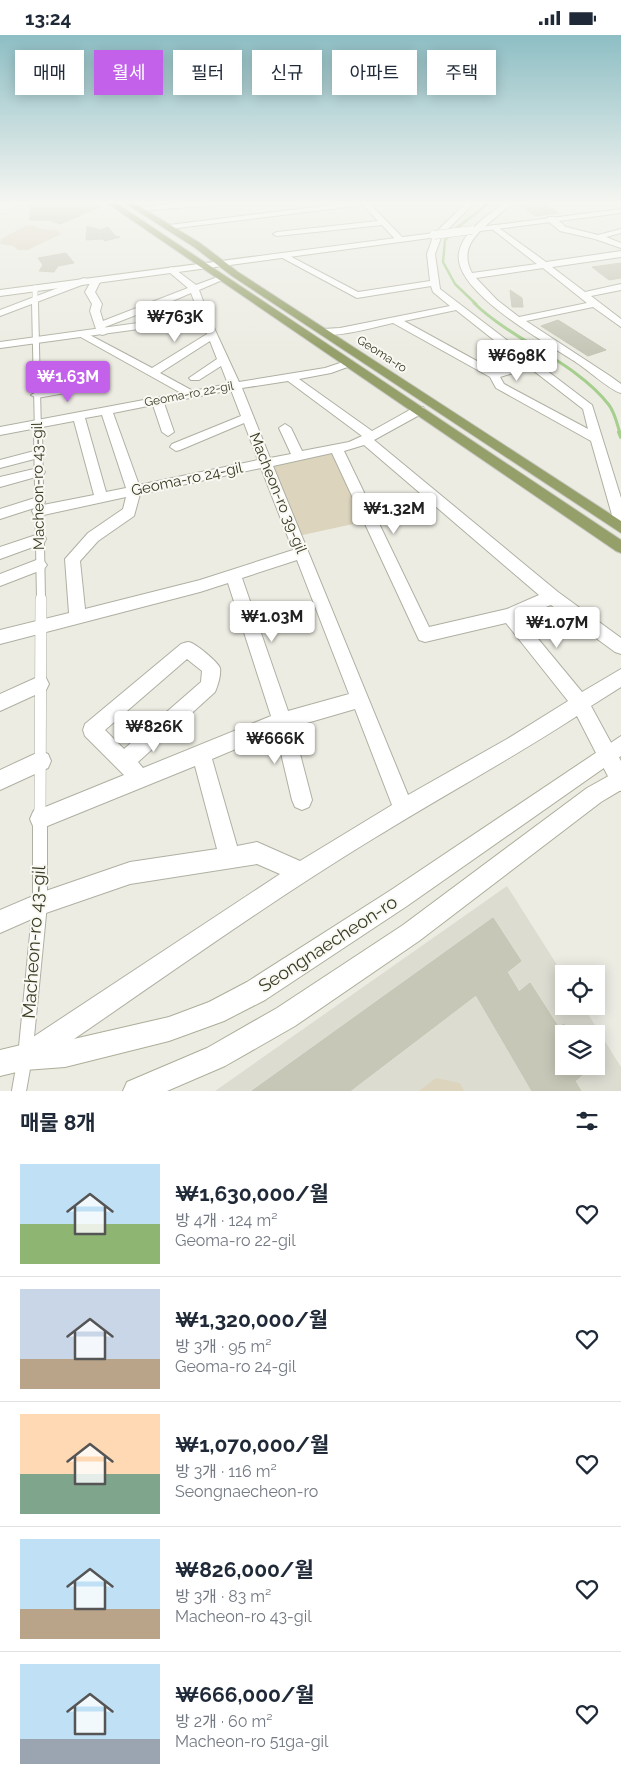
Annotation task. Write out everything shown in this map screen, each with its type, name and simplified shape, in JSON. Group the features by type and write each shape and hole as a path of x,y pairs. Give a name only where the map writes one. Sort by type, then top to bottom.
{"main road":[{"name":"Geoma-ro","path":"185,252 621,547"},
{"name":"Geoma-ro","path":"207,252 235,274 621,527"}],"street":[{"path":"0,293 35,293 84,281 301,252"},
{"path":"432,252 436,290 588,408 621,522"},
{"path":"464,252 462,259 469,276 491,301 517,320 619,383"},
{"path":"527,252 621,324"},
{"path":"469,276 621,254"},
{"path":"281,255 357,295 435,283"},
{"path":"172,270 190,285"},
{"path":"100,325 190,285 223,278"},
{"path":"96,280 90,292 97,303 95,311 100,325"},
{"path":"100,325 165,300 190,285"},
{"name":"Macheon-ro 39-gil","path":"190,285 248,417 404,809"},
{"path":"583,295 621,287"},
{"path":"0,313 35,293"},
{"path":"165,300 175,321"},
{"path":"517,320 594,304"},
{"path":"323,332 458,307"},
{"path":"609,315 621,313"},
{"path":"395,320 494,375 500,386 597,439"},
{"path":"82,335 191,394"},
{"path":"152,373 212,335"},
{"path":"195,378 223,360"},
{"name":"Geoma-ro 22-gil","path":"2,427 37,423 235,386 291,378 327,371 349,363"},
{"path":"494,375 532,364"},
{"path":"36,379 78,373"},
{"path":"291,378 368,439 552,597 621,647"},
{"path":"37,395 95,385"},
{"path":"157,400 168,432"},
{"path":"78,617 72,559 93,537 128,512 134,491 106,410"},
{"name":"Geoma-ro 24-gil","path":"0,514 134,491 336,448 368,439 418,410"},
{"path":"78,415 101,497"},
{"path":"176,447 248,417"},
{"path":"285,428 298,456"},
{"path":"336,448 425,635 509,615 552,597"},
{"path":"0,464 38,454"},
{"path":"0,482 38,472"},
{"path":"0,553 39,539"},
{"path":"0,637 200,586 302,553"},
{"path":"0,580 40,565"},
{"path":"233,575 282,721 302,800"},
{"path":"136,1091 216,1057 286,1017 411,933 594,795 621,779 614,750 580,703 509,615"},
{"path":"124,762 209,686 211,669 187,649 92,730 124,762 140,778"},
{"path":"25,1057 301,872 404,809 514,746 621,677"},
{"path":"0,703 40,684"},
{"path":"40,819 282,721 361,699"},
{"name":"Seongnaecheon-ro","path":"0,1063 25,1057 65,1054 169,1029 215,1012 256,991 399,898 614,750"},
{"path":"201,753 230,857"},
{"path":"0,780 41,761"},
{"path":"0,922 40,904 130,873 256,853 301,872"}],"lane":[{"name":"Macheon-ro 43-gil","path":"19,1091 25,1057 40,904 41,627 35,293"},
{"path":"0,345 36,339 82,335 100,325 175,321 204,317"}],"shaded area":[{"path":"334,452 367,521 298,536 272,464"},
{"path":"507,886 557,965 555,965 555,1015 589,1015 595,1025 555,1025 555,1075 605,1075 605,1041 621,1067 621,1091 215,1091"},
{"path":"436,1078 460,1083 464,1091 419,1091"}],"building":[{"path":"66,253 74,263 58,266 54,272 39,271 43,265 38,258"},
{"path":"621,263 621,278 609,280 592,267"},
{"path":"510,290 522,298 523,307 512,307"},
{"path":"558,320 606,350 588,356 541,326"},
{"path":"493,918 521,961 507,972 519,992 530,983 557,1025 555,1025 555,1075 582,1075 575,1081 581,1091 532,1091 476,995 350,1091 252,1091"}],"waterway":[{"path":"444,252 443,262 455,284 476,304"},
{"path":"474,303 490,317 562,364 595,390 611,408 620,433"},
{"path":"619,432 621,437"}]}
